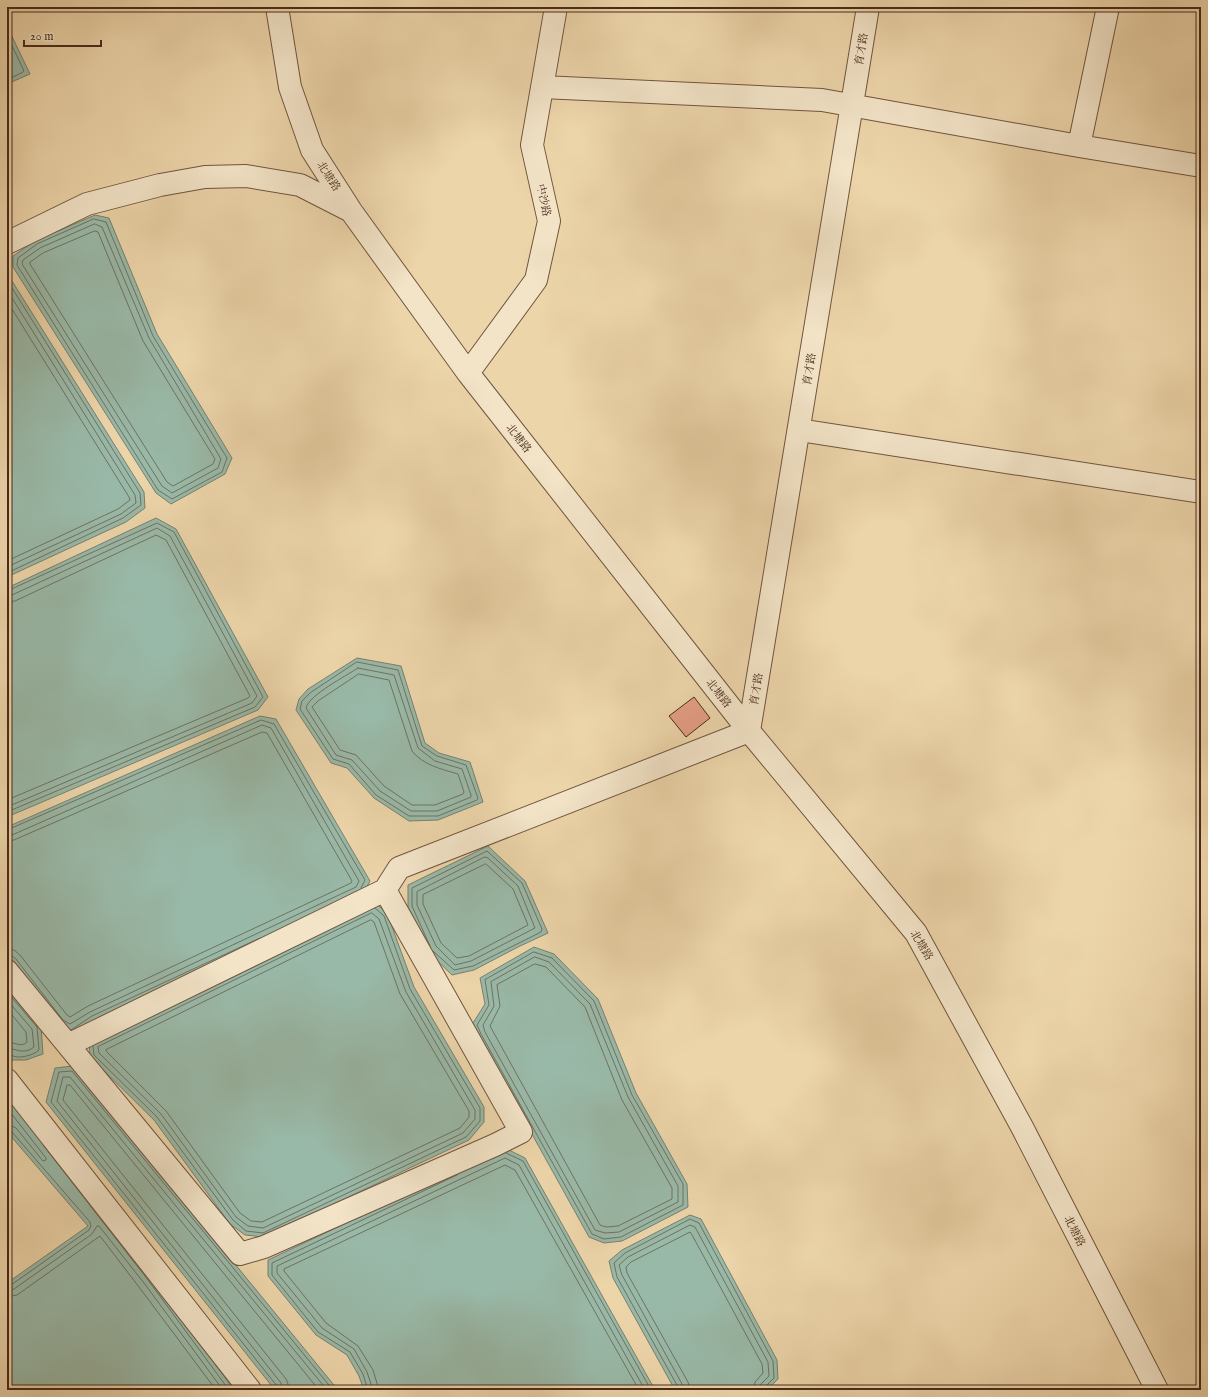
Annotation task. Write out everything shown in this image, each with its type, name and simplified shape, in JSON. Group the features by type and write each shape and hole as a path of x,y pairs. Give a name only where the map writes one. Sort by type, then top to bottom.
{"street":[{"name":"北塘路","path":"277,7 290,87 312,150 351,211 468,373 750,731 916,933 1022,1127 1157,1390"},
{"name":"中沙路","path":"468,373 536,280 549,221 532,145 556,7"},
{"name":"育才路","path":"750,731 868,7"},
{"path":"1079,146 1108,7"},
{"path":"542,87 822,100 1079,146 1201,166"},
{"path":"7,243 88,204 160,185 204,177 246,176 300,186 351,211"},
{"path":"799,430 1201,492"},
{"path":"68,1045 385,890 399,868 750,731"},
{"path":"7,971 240,1254 264,1247 495,1145 521,1132 385,890"},
{"path":"7,1080 250,1390"}],"water":[{"path":"7,26 30,74 7,84"},
{"path":"95,215 109,218 157,334 232,458 225,474 171,504 156,493 13,267 13,256 35,241"},
{"path":"7,273 144,492 145,508 126,522 7,577"},
{"path":"156,518 176,529 268,697 258,710 7,817 7,588"},
{"path":"357,658 401,666 425,743 439,753 470,762 483,802 438,820 409,821 374,798 347,768 331,763 296,710 299,699 308,689"},
{"path":"260,716 276,719 370,881 363,894 94,1020 69,1036 7,962 7,827"},
{"path":"488,846 525,881 548,933 474,970 452,975 428,952 408,907 408,885"},
{"path":"373,901 387,913 414,987 484,1107 484,1122 469,1140 264,1237 245,1235 230,1224 154,1120 90,1057 89,1041"},
{"path":"534,947 554,954 598,999 636,1093 687,1184 688,1207 622,1241 604,1243 589,1237 477,1035 473,1023 485,1004 480,978"},
{"path":"7,985 41,1026 43,1054 26,1060 11,1060 7,1055"},
{"path":"73,1066 338,1390 275,1390 46,1102 55,1068"},
{"path":"7,1094 151,1277 234,1390 7,1390 7,1283 88,1226 9,1134 7,1135"},
{"path":"505,1148 525,1158 655,1390 364,1390 359,1376 347,1355 316,1335 268,1276 268,1260"},
{"path":"690,1215 701,1219 777,1360 778,1379 767,1390 675,1390 613,1278 609,1261 622,1250"}],"building":[{"path":"694,697 710,718 686,737 669,716"}]}
